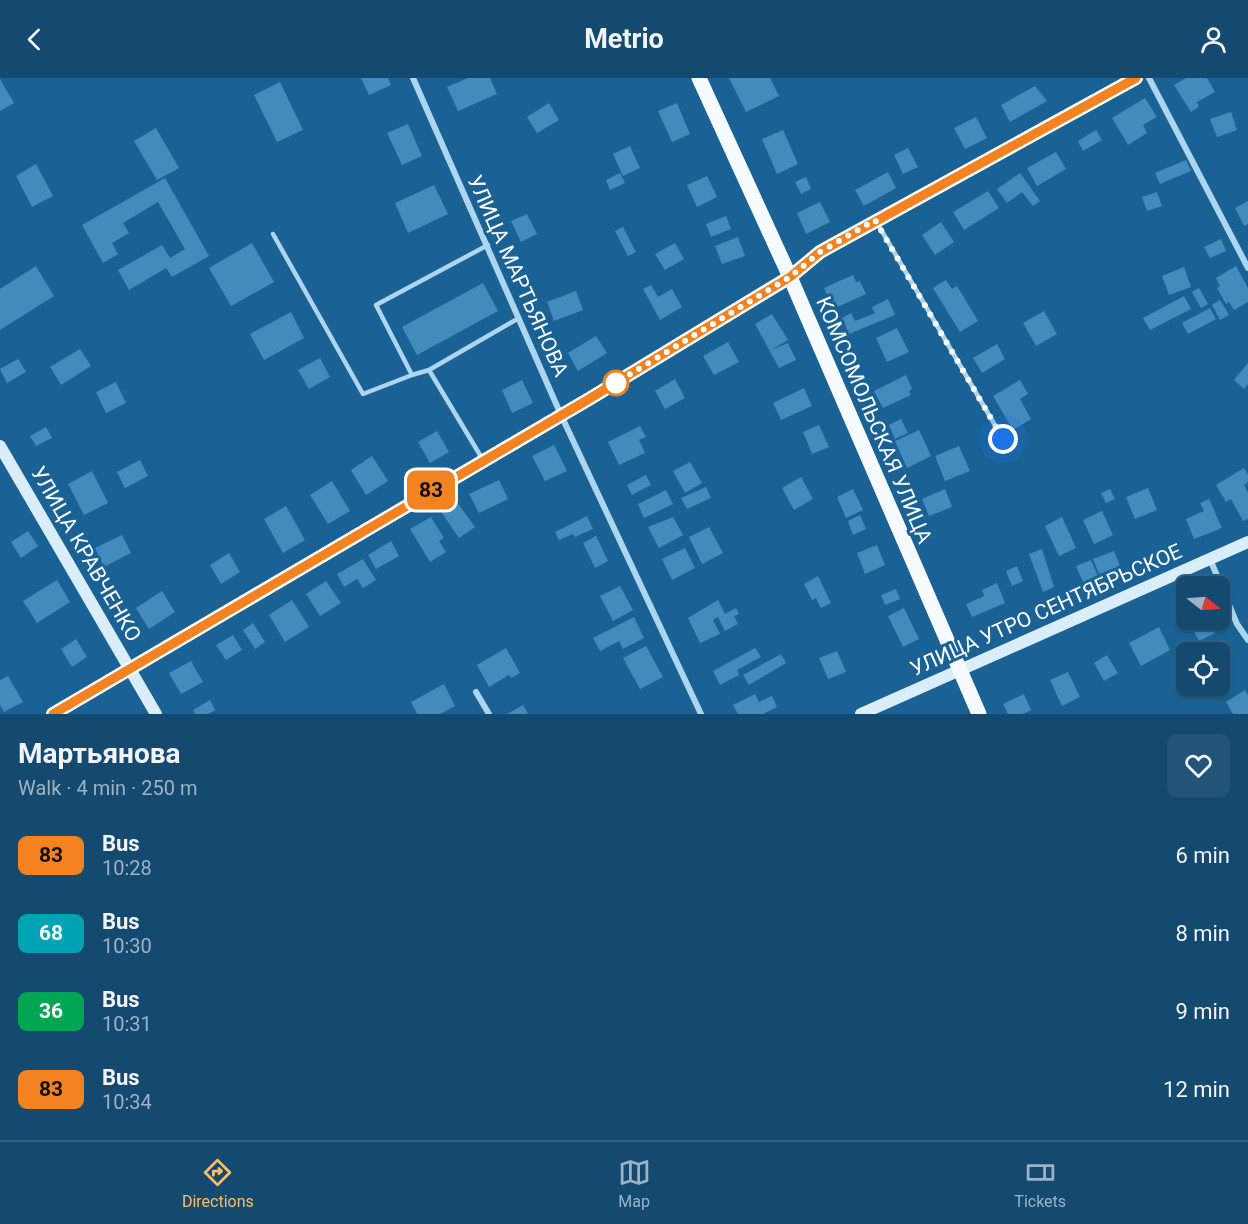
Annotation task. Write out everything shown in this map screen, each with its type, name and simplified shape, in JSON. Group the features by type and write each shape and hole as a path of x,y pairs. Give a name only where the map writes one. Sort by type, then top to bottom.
{"main road":[{"name":"КОМСОМОЛЬСКАЯ УЛИЦА","path":"699,78 790,277 979,714"}],"street":[{"name":"УЛИЦА МАРТЬЯНОВА","path":"413,78 561,415 701,714"},
{"path":"53,714 129,667 561,415 790,277 820,252 1136,78"},
{"path":"1149,78 1248,268"},
{"name":"УЛИЦА КРАВЧЕНКО","path":"0,446 156,714"},
{"name":"УЛИЦА УТРО СЕНТЯБРЬСКОЕ","path":"861,714 1248,542"},
{"path":"1210,558 1237,624 1248,640"},
{"path":"476,692 489,714"}],"lane":[{"path":"875,220 1003,439"},
{"path":"273,234 363,394 429,369 519,318"},
{"path":"412,375 376,305 488,245"},
{"path":"429,369 483,460"}],"building":[{"path":"361,78 388,78 391,85 369,95"},
{"path":"468,78 490,78 497,94 458,111 447,87"},
{"path":"729,78 770,78 779,96 746,112"},
{"path":"1186,78 1207,78 1215,92 1197,102 1199,107 1191,112 1174,85"},
{"path":"0,79 14,103 0,111"},
{"path":"280,82 303,130 277,142 254,95"},
{"path":"1035,86 1047,101 1010,122 1001,105"},
{"path":"1145,98 1157,117 1143,125 1147,133 1128,145 1112,118"},
{"path":"549,103 559,120 537,133 527,117"},
{"path":"677,103 690,134 672,142 658,111"},
{"path":"1231,112 1237,130 1217,137 1210,119"},
{"path":"976,117 987,138 965,149 954,128"},
{"path":"408,124 422,156 402,165 387,133"},
{"path":"156,128 179,168 157,180 134,141"},
{"path":"783,130 798,164 777,174 762,139"},
{"path":"1096,130 1102,140 1083,151 1078,141"},
{"path":"630,146 640,168 623,176 613,154"},
{"path":"908,148 918,167 903,174 894,155"},
{"path":"1056,152 1066,169 1037,186 1027,168"},
{"path":"1186,160 1191,171 1160,184 1155,173"},
{"path":"36,164 53,196 32,207 16,176"},
{"path":"888,172 896,188 864,206 855,190"},
{"path":"620,173 625,183 610,190 606,180"},
{"path":"1020,173 1040,201 1033,206 1022,192 1007,203 997,189"},
{"path":"707,176 717,197 697,207 687,185"},
{"path":"806,177 811,189 801,194 795,182"},
{"path":"165,178 209,256 172,277 166,268 129,290 118,270 162,245 170,258 185,249 158,202 123,223 129,233 112,243 118,254 103,263 82,225"},
{"path":"434,185 448,214 408,233 395,203"},
{"path":"988,191 999,208 964,230 953,212"},
{"path":"1157,192 1162,206 1147,211 1142,197"},
{"path":"1248,201 1248,224 1244,226 1235,208"},
{"path":"820,202 830,222 806,234 797,213"},
{"path":"527,214 537,234 521,242 511,221"},
{"path":"726,216 731,229 711,237 706,224"},
{"path":"941,222 954,242 935,255 922,235"},
{"path":"623,227 636,252 628,256 615,231"},
{"path":"738,237 745,256 722,264 715,246"},
{"path":"1221,239 1226,251 1210,258 1204,247"},
{"path":"252,243 274,282 231,306 209,268"},
{"path":"675,243 684,259 665,270 655,254"},
{"path":"36,266 54,296 0,330 0,289"},
{"path":"1236,266 1248,288 1248,302 1234,310 1229,302 1226,304 1217,288 1220,286 1216,278"},
{"path":"1184,267 1191,287 1169,295 1162,276"},
{"path":"853,275 856,282 860,281 866,294 833,309 824,288"},
{"path":"946,280 952,289 957,286 978,321 960,332 933,288"},
{"path":"483,283 498,311 417,355 402,327"},
{"path":"651,285 658,297 672,289 682,307 660,320 643,289"},
{"path":"1199,288 1208,304 1201,308 1192,292"},
{"path":"576,291 583,310 554,321 547,302"},
{"path":"1184,296 1191,309 1150,330 1143,318"},
{"path":"888,299 895,315 849,334 842,318 851,313 855,321 875,313 872,307"},
{"path":"1220,300 1229,315 1220,320 1212,305"},
{"path":"1210,308 1216,319 1188,334 1182,323"},
{"path":"1044,311 1057,334 1036,346 1023,323"},
{"path":"291,312 304,338 264,360 250,334"},
{"path":"772,314 788,340 771,350 788,343 796,360 779,368 755,324"},
{"path":"897,328 909,352 887,362 876,338"},
{"path":"596,336 607,353 578,371 568,353"},
{"path":"728,342 739,362 714,375 703,356"},
{"path":"997,344 1005,359 982,373 973,358"},
{"path":"80,349 91,366 61,385 50,367"},
{"path":"320,358 330,377 309,389 298,370"},
{"path":"18,359 26,372 7,383 0,369"},
{"path":"1248,363 1248,384 1244,389 1234,380"},
{"path":"906,375 912,389 909,391 911,395 883,408 874,391"},
{"path":"675,379 685,398 665,409 655,391"},
{"path":"522,380 533,403 512,413 502,390"},
{"path":"1020,380 1028,394 1020,399 1031,419 1013,430 993,396"},
{"path":"116,382 126,403 106,413 96,392"},
{"path":"804,388 812,406 781,420 773,403"},
{"path":"901,419 908,433 895,439 889,425"},
{"path":"819,425 829,447 812,454 803,432"},
{"path":"640,426 646,437 639,440 645,453 619,465 608,442"},
{"path":"46,427 52,438 36,446 30,436"},
{"path":"919,430 931,456 907,468 895,441"},
{"path":"437,431 449,452 430,463 418,442"},
{"path":"554,445 567,471 545,481 532,456"},
{"path":"959,446 970,471 945,481 935,456"},
{"path":"372,456 388,481 366,495 351,470"},
{"path":"140,460 148,476 125,488 117,472"},
{"path":"690,462 702,483 685,493 673,471"},
{"path":"1244,468 1248,475 1248,482 1244,485 1248,493 1248,519 1243,521 1231,499 1226,502 1216,485"},
{"path":"92,471 108,503 84,515 68,484"},
{"path":"646,475 651,485 632,495 627,485"},
{"path":"801,477 813,499 794,510 782,488"},
{"path":"499,480 508,499 479,513 469,494"},
{"path":"332,481 350,511 328,524 310,495"},
{"path":"706,487 711,498 687,509 681,498"},
{"path":"1148,488 1157,510 1135,519 1126,497"},
{"path":"853,489 863,510 846,518 837,497"},
{"path":"945,489 952,507 929,516 922,499"},
{"path":"1110,489 1115,499 1106,503 1101,493"},
{"path":"666,490 673,504 644,518 638,504"},
{"path":"1209,499 1222,528 1194,539 1186,519 1204,511 1200,503"},
{"path":"457,502 475,527 459,538 442,513"},
{"path":"286,506 305,540 283,553 264,519"},
{"path":"1102,511 1113,535 1094,544 1083,520"},
{"path":"860,515 866,529 853,535 848,521"},
{"path":"587,516 593,529 575,537 573,534 559,540 555,532"},
{"path":"431,517 444,538 439,541 446,552 430,562 410,529"},
{"path":"673,517 683,535 659,548 648,527"},
{"path":"1062,517 1076,548 1059,556 1045,526"},
{"path":"709,527 723,553 702,564 689,537"},
{"path":"28,531 38,546 21,558 11,542"},
{"path":"122,535 131,553 104,567 95,548"},
{"path":"596,536 608,561 595,568 583,543"},
{"path":"391,541 399,556 376,569 368,555"},
{"path":"877,545 885,565 865,574 857,553"},
{"path":"685,548 695,568 672,580 662,559"},
{"path":"1042,549 1054,587 1043,592 1029,554"},
{"path":"1114,551 1120,566 1099,574 1093,559"},
{"path":"229,553 240,572 221,584 210,565"},
{"path":"363,559 376,580 363,588 357,579 344,587 337,574"},
{"path":"1091,560 1098,576 1083,582 1076,566"},
{"path":"1017,566 1023,581 1012,586 1006,571"},
{"path":"818,576 831,603 821,608 816,598 812,600 804,584"},
{"path":"57,580 70,602 37,623 23,601"},
{"path":"326,581 341,603 320,616 306,594"},
{"path":"997,583 1005,603 972,617 966,604 984,596 982,590"},
{"path":"620,586 633,610 613,621 600,596"},
{"path":"896,589 900,599 885,605 881,595"},
{"path":"162,591 175,612 149,629 136,608"},
{"path":"292,600 309,627 285,642 269,615"},
{"path":"718,600 725,614 736,608 739,614 734,616 738,624 725,631 718,617 713,620 720,634 700,643 688,618"},
{"path":"904,608 919,639 903,647 888,616"},
{"path":"634,617 644,638 623,649 619,641 600,651 593,638"},
{"path":"253,623 265,642 255,649 243,630"},
{"path":"1159,627 1170,650 1141,666 1129,643"},
{"path":"1193,630 1213,630 1215,633 1199,641"},
{"path":"233,635 242,650 226,660 216,645"},
{"path":"76,639 87,657 72,667 61,649"},
{"path":"646,646 663,677 640,689 623,658"},
{"path":"506,648 520,673 511,678 509,675 489,687 477,665"},
{"path":"755,648 761,657 737,670 739,675 720,685 713,671"},
{"path":"837,651 846,672 828,679 819,658"},
{"path":"781,654 786,663 749,685 743,675"},
{"path":"1107,655 1118,673 1104,681 1094,663"},
{"path":"191,661 203,682 181,694 169,673"},
{"path":"1068,672 1080,697 1062,706 1050,680"},
{"path":"8,676 23,702 4,712 0,705 0,680"},
{"path":"444,684 455,706 440,714 417,714 411,702"},
{"path":"1245,690 1248,695 1248,714 1233,714 1226,702"},
{"path":"755,694 759,702 772,696 777,707 763,714 738,714 733,705"},
{"path":"1024,694 1031,710 1023,714 1008,714 1003,704"},
{"path":"210,700 215,710 208,714 195,714 193,710"},
{"path":"523,705 528,714 507,714"}],"bus line":[{"name":"83","path":"53,714 129,667 589,399 790,277 820,252 1136,78"}],"route":[{"path":"616,383 609,387 790,277 820,252 875,220 1003,439"}]}
